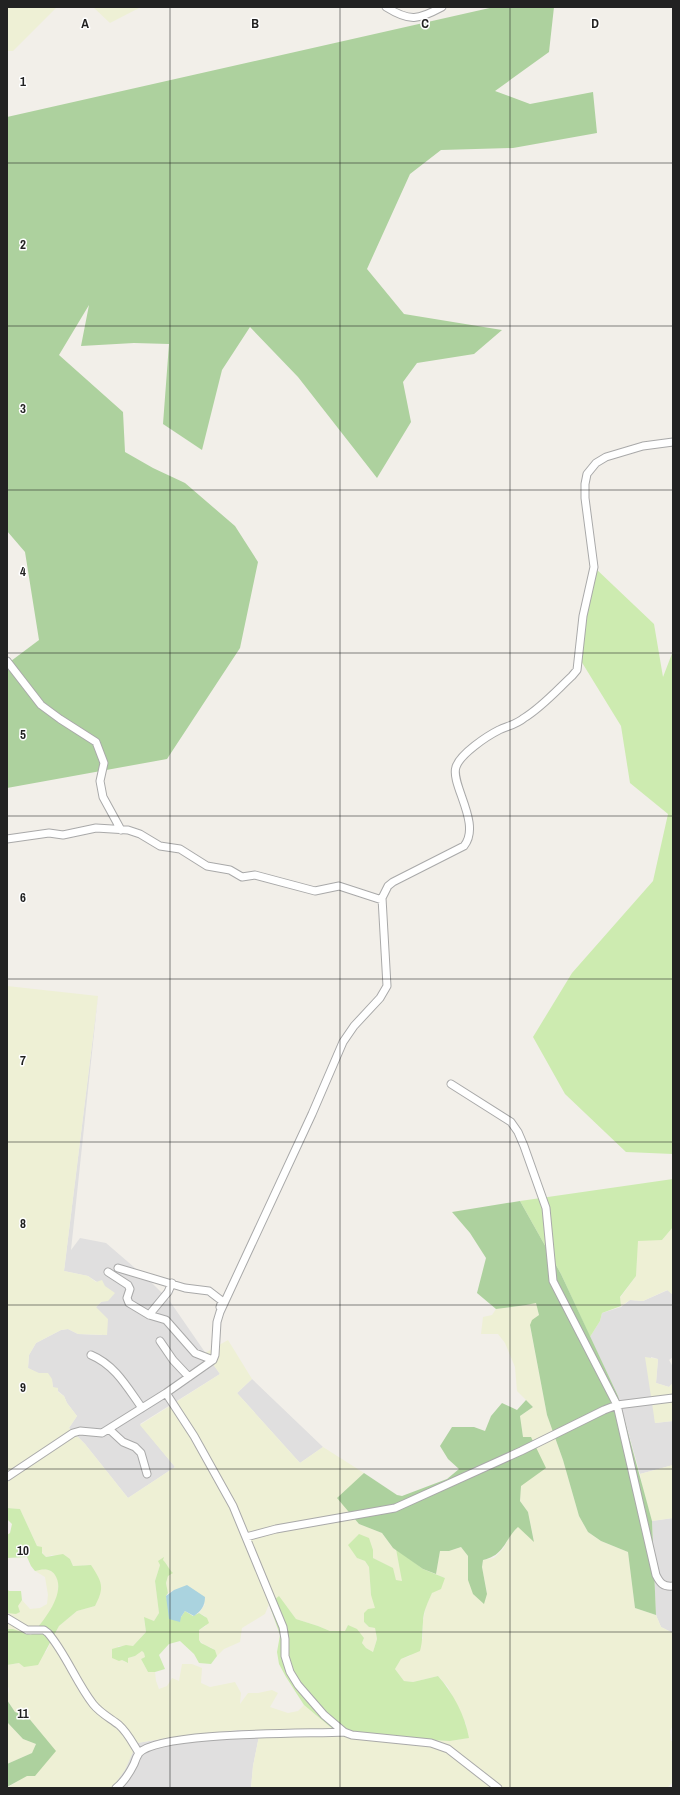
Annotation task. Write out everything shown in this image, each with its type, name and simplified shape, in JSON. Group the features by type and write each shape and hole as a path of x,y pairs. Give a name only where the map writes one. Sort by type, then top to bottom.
{"street":[{"path":"386,7 415,19 426,16 442,7"},
{"path":"220,1312 312,1114 343,1042 354,1026 380,998 386,988 387,980 382,900 385,889 392,882 460,848 467,842 469,834 467,811 455,771 461,758 496,732 518,722 530,714 577,670 583,616 594,567 585,490 585,478 588,471 596,462 606,457 643,446 673,442"},
{"path":"7,662 41,705 96,742 104,763 100,781 103,798 121,830"},
{"path":"7,840 49,833 63,835 96,828 121,830 140,834 160,846 180,849 207,866 230,870 242,877 255,875 314,891 339,886 382,900"},
{"path":"451,1084 511,1122 518,1132 546,1208 552,1281 617,1405 656,1575 659,1583 673,1586"},
{"path":"7,1477 73,1433 80,1431 102,1433 110,1430 213,1360 215,1355 217,1322 222,1301 209,1291 185,1288 118,1268"},
{"path":"108,1272 124,1280 128,1285 130,1289 127,1298 129,1303 149,1315 166,1320 195,1353 213,1360"},
{"path":"149,1315 168,1292 172,1283"},
{"path":"160,1341 173,1360 189,1377"},
{"path":"91,1355 101,1359 114,1370 142,1408"},
{"path":"166,1393 194,1436 230,1500 283,1627 285,1656 290,1672 298,1685 324,1714 344,1732 352,1735 440,1745 448,1749 498,1788"},
{"path":"246,1537 276,1529 395,1508 617,1405 673,1398"},
{"path":"110,1430 123,1442 136,1447 141,1453 148,1474"},
{"path":"7,1618 27,1630 44,1630 48,1633 73,1670 92,1703 97,1709 120,1726 131,1739 139,1753"},
{"path":"116,1788 128,1776 139,1753 148,1748 176,1741 237,1735 344,1732"}],"shaded area":[{"path":"98,996 71,1250 80,1238 106,1243 149,1280 169,1300 220,1374 140,1424 175,1467 128,1498 85,1444 69,1428 77,1416 67,1403 64,1396 53,1387 52,1381 28,1368 29,1355 36,1343 61,1330 68,1329 78,1334 102,1335 95,1308 114,1293 88,1276 64,1271"},
{"path":"668,1290 673,1295 673,1357 669,1360 673,1367 673,1383 669,1387 656,1383 658,1359 651,1357 655,1423 673,1421 673,1465 640,1474 618,1396 590,1337 600,1321 602,1313 621,1307 630,1300 643,1301"},
{"path":"252,1379 323,1447 300,1463 237,1393"},
{"path":"673,1518 673,1633 661,1627 656,1615 652,1521"},
{"path":"238,1730 260,1731 253,1766 251,1788 112,1788 137,1743"}],"green space":[{"path":"7,7 57,7 13,51 7,51"},
{"path":"93,7 141,7 110,23"},
{"path":"494,7 554,7 549,52 495,91 530,104 593,92 597,133 513,148 441,150 410,174 367,269 404,314 502,330 474,354 417,363 403,382 411,422 377,478 298,377 250,327 222,370 202,450 163,424 169,344 134,343 81,346 89,305 59,355 123,412 125,452 153,468 185,483 235,526 258,562 240,648 167,759 7,788 7,664 39,640 25,552 7,531 7,117"},
{"path":"594,567 654,624 663,677 673,651 673,1154 626,1152 565,1094 533,1037 572,973 653,881 668,814 630,783 621,726 578,656"},
{"path":"7,986 98,996 64,1271 88,1276 96,1282 102,1280 105,1286 115,1293 108,1301 101,1302 96,1307 108,1319 107,1335 78,1334 68,1329 61,1330 36,1343 29,1355 28,1368 39,1373 48,1373 52,1379 53,1387 58,1388 58,1392 64,1396 67,1403 77,1416 69,1428 85,1444 128,1498 175,1467 140,1425 220,1374 205,1353 228,1340 252,1379 237,1393 300,1463 323,1447 364,1473 338,1498 359,1524 382,1533 393,1548 396,1549 402,1575 402,1582 396,1580 392,1568 373,1558 373,1550 357,1558 365,1561 369,1567 371,1595 375,1603 375,1608 364,1613 364,1622 369,1627 375,1628 377,1639 373,1652 366,1648 362,1643 364,1638 348,1625 345,1631 330,1631 296,1619 287,1607 269,1604 265,1614 242,1628 240,1642 224,1649 217,1656 215,1650 205,1646 199,1640 199,1630 206,1626 205,1616 199,1613 205,1604 174,1590 168,1593 166,1583 168,1576 166,1563 160,1565 155,1581 159,1613 154,1621 144,1618 146,1632 133,1646 118,1646 122,1660 127,1663 127,1658 135,1656 142,1651 145,1657 141,1659 148,1672 155,1672 159,1689 167,1686 172,1678 179,1681 182,1664 192,1664 202,1668 201,1683 210,1687 235,1682 241,1693 240,1704 248,1693 258,1693 272,1690 278,1693 270,1707 288,1713 298,1711 304,1705 341,1736 450,1741 468,1738 466,1724 448,1687 438,1676 413,1682 404,1681 395,1669 401,1659 410,1656 423,1638 423,1621 426,1606 432,1593 445,1578 436,1574 440,1551 449,1551 461,1547 468,1556 468,1580 487,1593 482,1567 483,1560 494,1558 503,1549 511,1534 519,1526 534,1541 528,1512 520,1501 523,1438 520,1416 533,1407 517,1391 515,1367 505,1343 498,1334 481,1334 483,1317 492,1315 496,1309 526,1305 536,1302 539,1315 530,1326 547,1415 563,1460 579,1516 588,1532 601,1541 628,1552 635,1608 656,1615 661,1627 673,1633 673,1725 670,1731 671,1741 673,1741 673,1782 667,1788 251,1788 253,1766 260,1731 238,1730 137,1743 125,1770 112,1788 7,1788 46,1762 55,1751 27,1716 15,1712 7,1700 9,1689 7,1684 7,1665 19,1663 46,1652 59,1626 77,1611 95,1606 91,1565 73,1566 70,1559 52,1555 46,1557 37,1546 20,1509 7,1508"},
{"path":"673,1179 673,1227 662,1240 638,1241 636,1276 620,1297 621,1306 602,1313 600,1321 590,1337 561,1274 520,1201"},
{"path":"520,1201 561,1274 618,1396 652,1521 656,1615 635,1608 628,1552 601,1541 588,1532 579,1516 563,1460 547,1415 530,1325 532,1320 539,1315 536,1303 496,1309 477,1293 486,1258 470,1233 452,1212"},
{"path":"673,1227 673,1295 667,1290 643,1301 630,1300 621,1306 620,1298 636,1276 637,1240 662,1240"},
{"path":"645,1357 658,1359 656,1383 669,1387 673,1383 673,1421 655,1423"},
{"path":"526,1400 533,1407 520,1416 523,1437 531,1437 546,1468 521,1486 520,1501 528,1512 534,1542 518,1527 496,1555 483,1560 482,1567 487,1594 484,1604 473,1594 468,1580 468,1556 461,1547 449,1551 440,1551 436,1574 423,1569 393,1548 382,1533 359,1524 337,1498 364,1473 397,1495 402,1496 447,1479 459,1469 448,1459 440,1446 452,1427 474,1427 485,1431 491,1416 502,1403 517,1410"},
{"path":"673,1465 673,1518 652,1521 640,1474"},
{"path":"7,1508 20,1509 37,1546 42,1547 42,1553 46,1557 63,1554 70,1559 73,1566 91,1565 100,1580 101,1585 100,1594 95,1606 77,1611 59,1626 38,1665 24,1667 19,1663 7,1665 7,1629 13,1629 31,1635 42,1623 52,1607 58,1590 58,1582 55,1575 49,1570 35,1571 27,1557 7,1558 7,1535 10,1533 12,1524 7,1519"},
{"path":"359,1534 369,1538 373,1550 373,1558 393,1568 396,1580 402,1581 396,1549 423,1569 445,1578 441,1589 432,1593 426,1607 423,1618 420,1651 401,1659 395,1669 404,1681 413,1682 438,1676 458,1705 465,1721 469,1738 450,1741 341,1736 304,1705 286,1677 279,1664 277,1652 280,1635 269,1604 279,1596 296,1619 330,1631 345,1631 348,1625 357,1629 364,1638 362,1643 366,1648 373,1652 377,1639 375,1628 369,1627 364,1622 364,1613 368,1609 375,1608 371,1595 369,1567 365,1561 357,1558 348,1545"},
{"path":"164,1557 163,1560 173,1573 168,1576 166,1583 168,1605 181,1617 185,1611 193,1616 199,1613 207,1618 209,1623 199,1630 199,1640 201,1643 215,1650 217,1656 211,1664 199,1663 194,1654 180,1641 169,1644 159,1655 165,1669 155,1672 148,1672 141,1659 145,1657 142,1651 135,1656 128,1658 128,1663 112,1658 112,1649 126,1645 133,1646 146,1632 144,1617 154,1621 159,1613 155,1581 160,1565 158,1561"},
{"path":"41,1569 55,1573 58,1581 59,1595 44,1622 31,1636 13,1629 7,1629 7,1613 11,1613 22,1600 30,1609 40,1608 47,1604 48,1595 45,1577 35,1571"},
{"path":"7,1589 9,1591 21,1591 22,1600 18,1606 20,1612 16,1614 7,1613"},
{"path":"7,1700 15,1712 27,1716 56,1751 35,1776 27,1776 7,1787 7,1764 32,1753 36,1744 23,1739 7,1722"},
{"path":"7,1722 23,1739 36,1744 32,1753 7,1764"}],"water":[{"path":"187,1585 205,1597 202,1608 194,1616 185,1611 180,1622 169,1619 166,1596 174,1590"}]}
